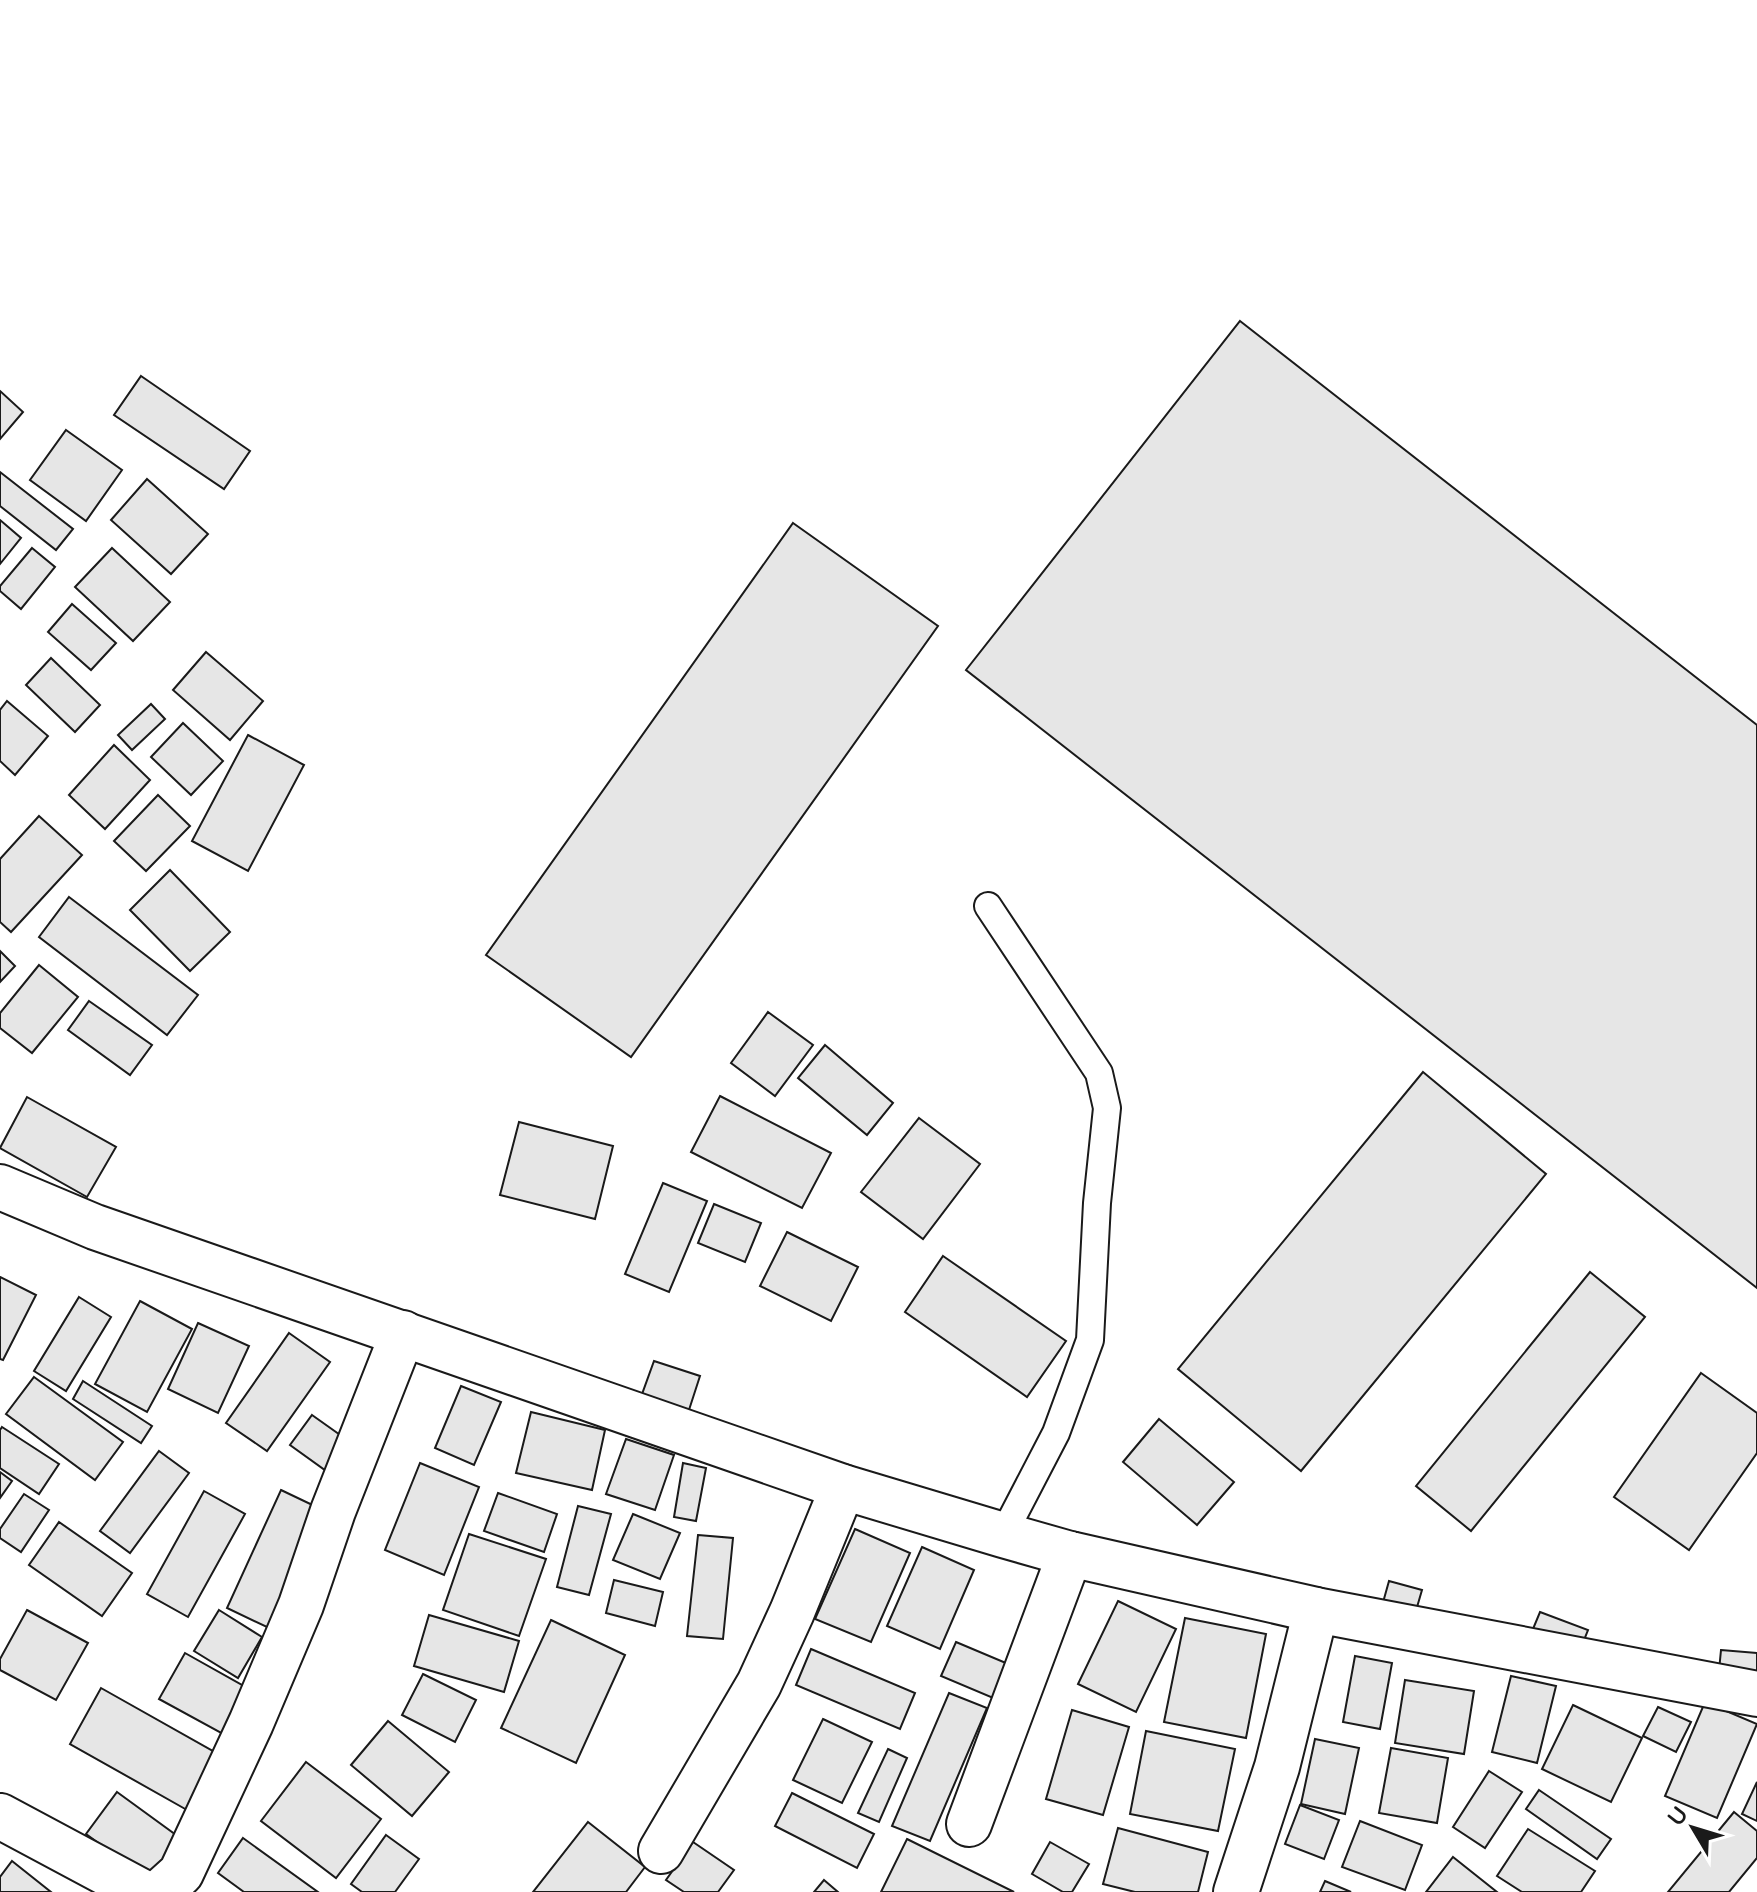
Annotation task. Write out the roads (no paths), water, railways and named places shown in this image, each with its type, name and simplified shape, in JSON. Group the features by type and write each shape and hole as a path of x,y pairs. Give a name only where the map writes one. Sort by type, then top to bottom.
{"main road":[{"path":"0,1187 95,1227 843,1487 1003,1535 1070,1554 1316,1610 1757,1694"},
{"path":"160,1892 181,1873 251,1723 301,1605 339,1496 403,1333"},
{"path":"661,1851 759,1684 843,1487"},
{"path":"969,1824 1070,1554"},
{"path":"1236,1892 1277,1767 1316,1610"},
{"path":"0,1816 142,1892"}],"lane":[{"path":"988,906 1099,1073 1107,1108 1097,1203 1090,1340 1056,1433 1003,1535"}]}
